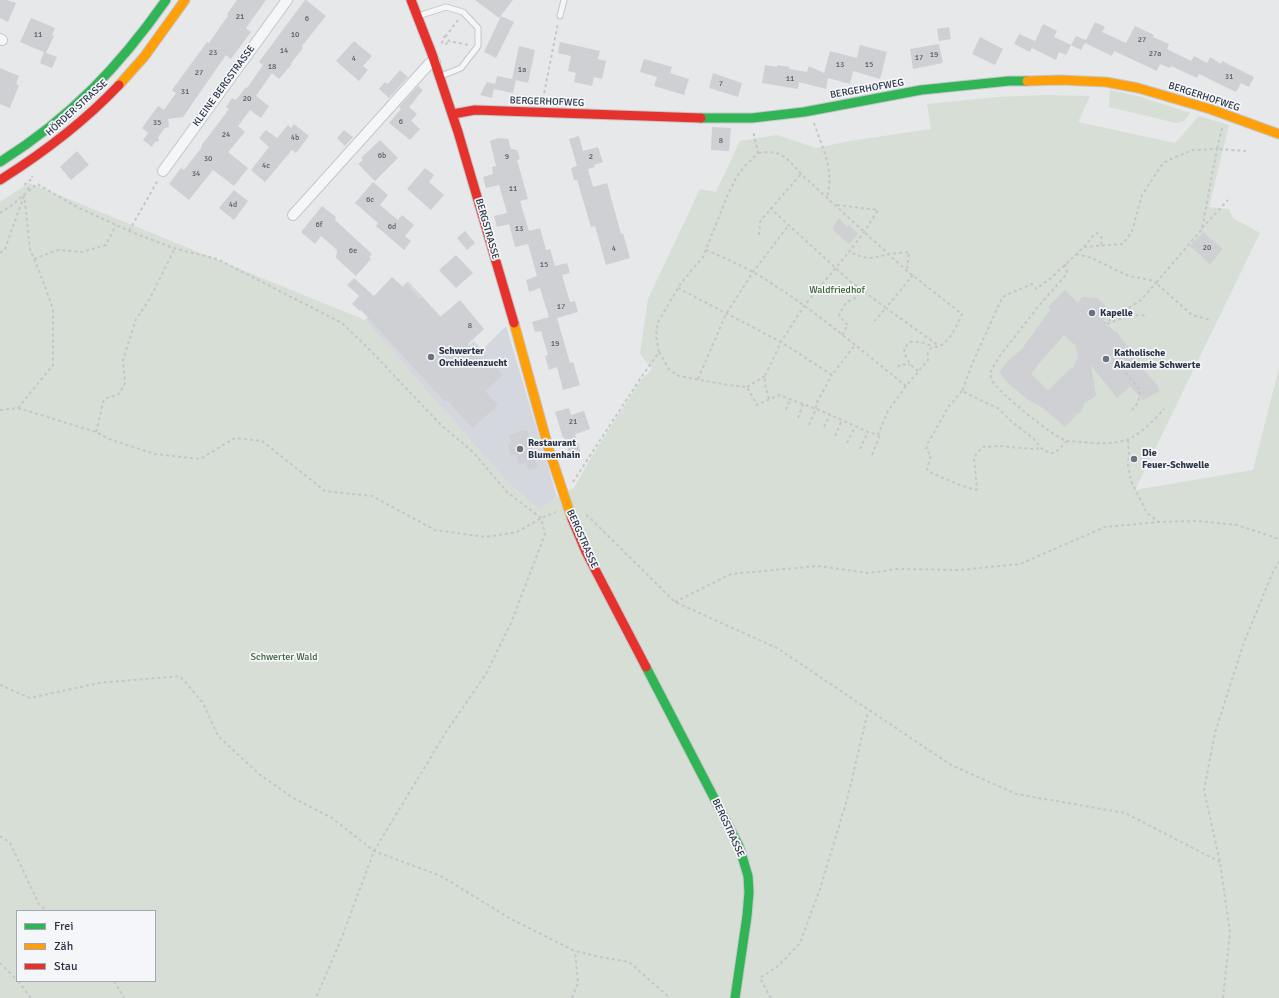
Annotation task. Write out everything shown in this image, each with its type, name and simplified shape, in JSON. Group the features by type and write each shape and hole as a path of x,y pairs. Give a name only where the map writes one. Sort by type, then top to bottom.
{"main road":[{"name":"HÖRDER STRASSE","path":"0,162 26,145 57,121 89,92 121,59 166,0"},
{"name":"HÖRDER STRASSE","path":"0,180 51,146 102,103 144,57 185,0"},
{"name":"BERGSTRASSE","path":"411,0 453,114 553,461 568,507 586,552 741,852 748,876 749,892 735,998"},
{"name":"BERGERHOFWEG","path":"453,114 475,110 677,118 752,118 810,111 943,87 1009,81 1060,80 1106,82 1138,88 1225,115 1279,134"}],"street":[{"name":"KLEINE BERGSTRASSE","path":"163,172 287,0"},
{"path":"293,215 429,64 435,62"}],"lane":[{"path":"560,16 564,0"},
{"path":"417,16 446,7 463,12 478,28 478,46 461,68 440,76"}],"path":[{"path":"449,40 446,44 442,43 444,37 463,12"},
{"path":"540,113 560,16"},
{"path":"446,36 449,40 478,46"},
{"path":"810,111 829,166 830,187 827,197"},
{"path":"1202,229 1225,115"},
{"path":"752,118 754,138 758,153"},
{"path":"1084,247 1123,244 1127,240 1132,231 1142,195 1164,163 1170,159 1192,150 1217,149 1246,151"},
{"path":"765,376 747,387 679,376 669,369 659,352 656,336 658,322 678,288 704,257 728,194 736,178 744,167 758,153 766,152 778,153 788,159 801,174 907,271 962,314 954,331 940,346 933,347 916,342 910,342 907,344 904,348 904,353 911,365 918,372"},
{"path":"129,231 163,172"},
{"path":"760,235 760,222 770,208 801,174"},
{"path":"0,213 37,184 77,207 129,231 175,248 217,260 342,323 370,350 441,426 473,452 507,492 541,518 545,534 511,624 486,674 446,732 374,851 342,937 316,998"},
{"path":"0,253 5,249 24,194"},
{"path":"18,408 53,365 53,309 30,249 24,194"},
{"path":"1147,316 1125,316 1102,325 1141,300 1228,200"},
{"path":"769,399 765,384 765,376 781,342 804,306 849,252 878,210 836,205"},
{"path":"770,208 835,268 862,290 940,346"},
{"path":"34,259 58,250 82,252 106,245 116,225"},
{"path":"698,379 726,314 753,272 788,226"},
{"path":"1040,448 1034,449 999,446 982,447 974,457 978,489 976,490 929,472 927,469 931,455 926,450 928,444 950,406 962,391 973,362 1002,298 1032,284 1036,289 1051,278 1097,233 1102,238 1101,246"},
{"path":"96,432 104,399 119,394 125,383 123,360 136,320 149,300 175,248"},
{"path":"706,250 753,272 804,306 906,386"},
{"path":"849,252 862,257 873,258 909,252 907,271"},
{"path":"1076,254 1092,258 1118,272 1129,276 1150,280 1156,283 1192,315 1211,320"},
{"path":"1065,264 1067,272 1064,277 1037,308 999,357 990,373 993,382 1008,397 1051,433 1062,441 1067,442 1109,443 1128,440 1145,428 1164,409"},
{"path":"872,324 913,275"},
{"path":"678,288 781,342 832,375"},
{"path":"842,335 848,325 839,316 839,314 844,309 846,302 855,298 862,290"},
{"path":"809,425 816,409 816,404 832,375 855,345"},
{"path":"872,455 879,438 878,435 888,412 906,386 928,360 927,355 929,350 933,347"},
{"path":"572,482 605,434 640,378 659,352"},
{"path":"898,368 901,364 911,365"},
{"path":"1122,368 1140,390 1140,397 1137,405 1132,410"},
{"path":"747,387 757,405 779,395 878,435"},
{"path":"962,391 999,410 1034,439 1040,448 1049,453 1055,453 1067,442"},
{"path":"786,410 790,399"},
{"path":"798,418 803,404"},
{"path":"0,410 18,408 96,432 155,454 200,459 235,438 262,441 325,491 372,496 435,530 486,537 517,532 541,518"},
{"path":"824,427 830,415"},
{"path":"835,436 842,420"},
{"path":"847,443 855,426"},
{"path":"860,449 868,432"},
{"path":"1128,440 1130,452 1128,466 1130,481 1147,513 1159,522"},
{"path":"568,507 589,517 675,602 776,648 868,711 951,765 1016,794 1125,813 1220,862"},
{"path":"675,602 731,574 818,566 868,573 897,570 959,570 1020,564 1105,527 1159,522 1197,521 1237,525 1279,539"},
{"path":"1223,998 1230,933 1220,862 1204,790 1213,740 1243,645 1272,574 1279,562"},
{"path":"0,686 30,698 99,683 180,676 203,703 218,736 259,774 293,798 332,818 374,851 441,876 511,919 574,951 629,962 670,998"},
{"path":"771,998 760,978 778,966 800,943 820,889 846,803 868,711"},
{"path":"0,836 10,843 39,904 46,910"},
{"path":"572,998 578,983 574,951"},
{"path":"0,962 16,978"},
{"path":"19,982 31,998"},
{"path":"115,982 124,998"}],"shaded area":[{"path":"408,281 468,346 474,341 482,350 506,326 557,497 539,510 506,481 365,320"}],"green space":[{"path":"1110,90 1141,97 1190,113 1186,119 1176,123 1109,107"},
{"name":"Schwerter Wald","path":"1044,95 1090,96 1078,122 1175,143 1199,116 1229,125 1209,207 1229,209 1233,218 1260,233 1135,490 1253,470 1279,368 1279,998 0,998 0,202 29,183 365,320 506,481 539,510 557,497 574,488 594,453 641,380 652,369 640,354 648,299 700,189 716,192 740,141 777,135 816,148 850,141 931,129 927,104 998,97"}],"building":[{"path":"0,0 7,0 16,3 8,22 0,18"},
{"path":"237,0 266,0 246,28 251,32 231,59 226,55 183,117 168,119 169,127 165,128 158,137 159,141 155,142 152,147 143,140 148,133 142,128 158,106 164,110 176,93 172,90 207,42 209,43"},
{"path":"305,0 326,16 302,46 303,48 291,63 292,64 279,79 272,73 256,96 269,106 261,118 250,110 238,126 245,132 228,152 248,168 234,186 213,170 189,200 169,184 181,168 184,170 202,147 201,146 229,109 226,107 232,98 236,100 246,87 247,88 263,65 259,62"},
{"path":"475,0 513,0 499,18"},
{"path":"501,16 514,22 496,58 484,52"},
{"path":"31,18 55,28 52,35 54,36 46,53 20,42"},
{"path":"1095,22 1105,27 1102,32 1126,43 1135,26 1154,35 1153,37 1169,44 1167,49 1191,61 1194,56 1207,63 1210,57 1221,64 1222,61 1254,77 1249,87 1241,83 1236,92 1199,74 1197,78 1171,66 1170,68 1160,64 1157,71 1114,51 1112,56 1085,43 1081,50 1071,45 1076,36 1086,40"},
{"path":"1043,24 1057,31 1054,37 1071,45 1066,55 1059,52 1056,60 1032,48"},
{"path":"949,27 951,39 939,41 937,29"},
{"path":"1019,34 1035,41 1030,52 1014,44"},
{"path":"980,37 1003,49 995,65 972,54"},
{"path":"354,41 372,56 363,66 368,70 359,81 336,61"},
{"path":"560,42 600,51 598,59 606,61 602,79 594,77 592,86 574,82 576,73 568,71 571,56 558,53"},
{"path":"939,44 943,63 913,69 910,49"},
{"path":"860,45 887,52 880,79 853,71 850,84 828,78 826,89 799,82 798,89 762,83 765,65 790,67 789,69 807,72 809,66 824,73 830,51 857,58"},
{"path":"519,46 535,50 528,83 516,80 513,93 494,89 497,76 512,79"},
{"path":"44,52 57,57 52,68 40,63"},
{"path":"644,59 672,67 670,73 689,79 684,95 654,86 657,77 640,72"},
{"path":"0,68 19,76 16,84 19,85 10,108 0,104"},
{"path":"400,70 408,77 389,98 379,89 385,82 388,84"},
{"path":"713,73 742,83 738,97 709,88"},
{"path":"487,82 495,84 492,98 480,95"},
{"path":"418,86 423,90 409,107 417,114 411,121 420,129 410,140 389,123 401,109 399,107"},
{"path":"294,124 309,136 296,153 292,150 265,182 251,170 269,147 259,138 266,130 277,138 288,125 291,128"},
{"path":"712,127 731,128 729,151 711,150"},
{"path":"344,130 353,137 345,146 337,138"},
{"path":"579,136 583,151 598,147 603,162 588,169 593,187 607,183 621,234 623,233 630,258 606,265 595,226 591,227 577,180 574,180 571,168 577,166 569,139"},
{"path":"498,138 508,139 511,149 517,150 520,159 517,160 528,199 520,201 529,231 540,228 546,250 550,249 555,266 567,263 570,273 562,275 570,302 575,301 578,312 557,318 570,363 573,362 580,385 563,390 557,367 549,370 545,356 548,355 541,331 535,332 532,322 549,317 540,288 529,292 526,280 537,276 528,244 515,247 509,224 497,227 494,216 507,213 499,185 486,188 483,177 493,174 492,167 496,166 490,141"},
{"path":"380,140 398,158 375,181 358,164 363,160 361,158"},
{"path":"77,151 89,165 71,180 60,167"},
{"path":"425,168 434,175 429,182 444,195 431,210 407,189"},
{"path":"373,182 388,195 380,205 398,220 402,215 414,225 405,236 411,241 404,250 376,226 378,223 355,203"},
{"path":"234,190 248,201 234,220 219,208"},
{"path":"322,206 336,217 335,220 372,254 369,257 371,259 356,276 336,258 337,250 321,236 315,244 301,232"},
{"path":"839,218 847,227 849,225 858,234 849,244 832,229"},
{"path":"465,231 475,243 467,250 457,238"},
{"path":"1203,232 1223,249 1210,264 1190,246"},
{"path":"456,255 473,273 456,288 439,270"},
{"name":"Schwerter Orchideenzucht","path":"392,277 403,287 407,284 420,299 422,297 440,317 460,300 484,329 468,344 485,362 489,359 503,375 485,391 498,405 472,428 447,400 445,402 361,310 360,311 352,304 359,296 347,285 354,278 374,296"},
{"name":"Katholische Akademie Schwerte","path":"1065,290 1078,303 1082,297 1097,298 1109,309 1103,323 1119,334 1134,354 1132,357 1157,385 1160,391 1143,400 1130,386 1117,398 1091,365 1096,396 1084,403 1082,411 1065,427 1043,408 1030,401 1010,385 999,372 1008,361 1022,349 1050,310 1048,307","holes":["1064,335 1076,346 1078,358 1073,368 1070,369 1048,390 1031,374"]},
{"path":"569,408 571,415 584,411 590,429 575,434 582,456 571,459 555,412"},
{"name":"Restaurant Blumenhain","path":"527,429 538,468 528,470 526,463 519,465 516,454 511,455 508,445 512,444 509,435"}],"traffic: fast":[{"path":"0,162 49,128 92,90 130,47 166,0"},
{"path":"701,118 752,118 804,112 921,90 1009,81 1027,81"},
{"path":"646,667 739,846 748,876 749,892 747,916 735,998"}],"traffic: slow":[{"path":"119,85 144,57 185,0"},
{"path":"1027,81 1060,80 1106,82 1138,88 1210,109 1279,134"},
{"path":"514,323 549,450 572,519"}],"traffic: jam":[{"path":"411,0 432,54 458,132 514,323"},
{"path":"0,180 32,159 62,136 92,112 119,85"},
{"path":"453,114 475,110 701,118"},
{"path":"572,519 586,552 646,667"}],"place":[{"name":"Kapelle","path":"1092,313"},
{"name":"Schwerter Orchideenzucht","path":"431,357"},
{"name":"Katholische Akademie Schwerte","path":"1106,359"},
{"name":"Restaurant Blumenhain","path":"520,449"},
{"name":"Die Feuer-Schwelle","path":"1134,459"}],"park label":[{"name":"Waldfriedhof","path":"837,290"}]}
